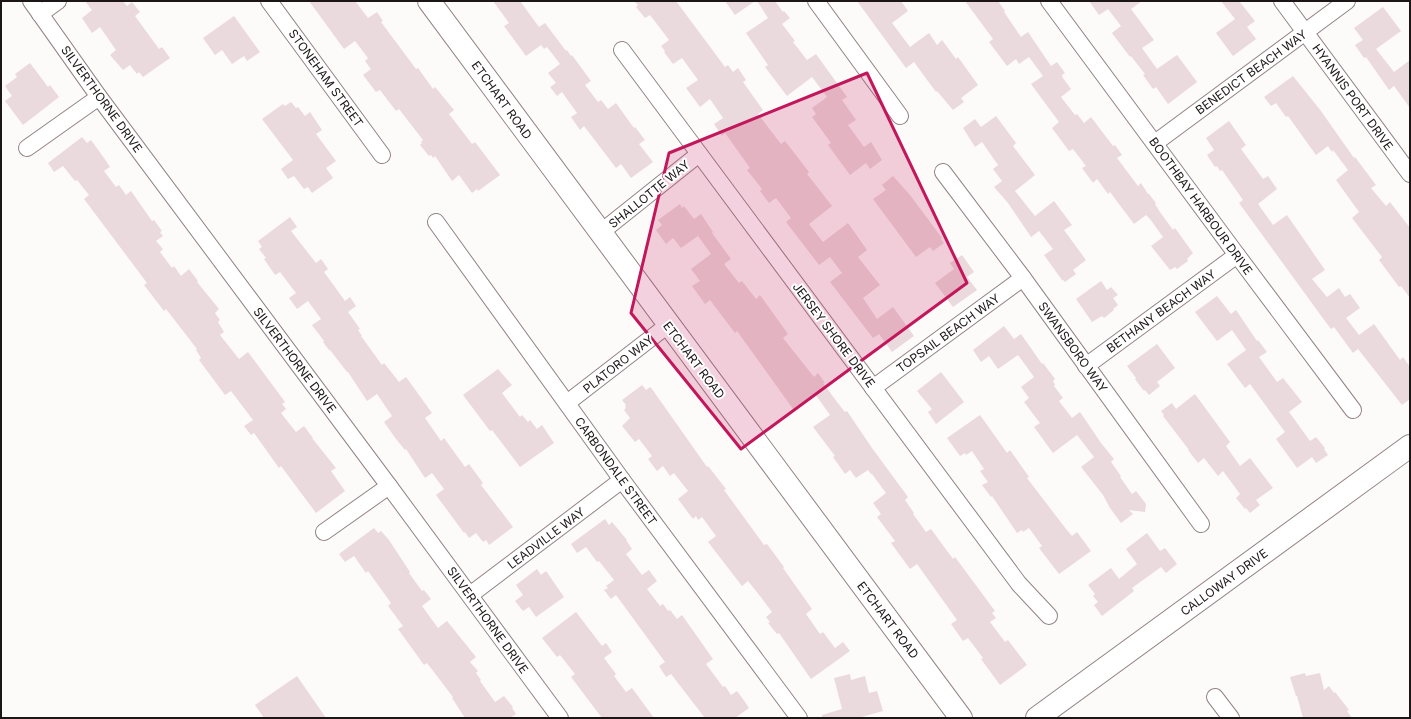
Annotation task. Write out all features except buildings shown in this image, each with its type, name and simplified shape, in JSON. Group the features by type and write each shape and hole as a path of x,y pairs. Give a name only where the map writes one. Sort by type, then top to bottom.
{"street":[{"name":"SILVERTHORNE DRIVE","path":"31,1 99,96 560,718"},
{"path":"40,14 58,1"},
{"name":"STONEHAM STREET","path":"269,1 382,155"},
{"name":"ETCHART ROAD","path":"429,1 961,718"},
{"path":"816,1 900,116"},
{"name":"BOOTHBAY HARBOUR DRIVE","path":"1049,1 1353,410"},
{"name":"HYANNIS PORT DRIVE","path":"1282,1 1410,174"},
{"name":"BENEDICT BEACH WAY","path":"1155,143 1347,1"},
{"name":"JERSEY SHORE DRIVE","path":"622,50 1019,584 1050,616"},
{"path":"27,148 99,96"},
{"name":"SHALLOTTE WAY","path":"600,233 698,154"},
{"name":"SWANSBORO WAY","path":"943,172 1023,278 1201,524"},
{"name":"CARBONDALE STREET","path":"436,222 622,480 799,718"},
{"name":"BETHANY BEACH WAY","path":"1086,366 1237,255"},
{"name":"TOPSAIL BEACH WAY","path":"873,388 1023,278"},
{"name":"PLATORO WAY","path":"567,403 668,325"},
{"name":"CALLOWAY DRIVE","path":"1038,718 1410,446"},
{"name":"LEADVILLE WAY","path":"470,595 622,480"},
{"path":"324,532 389,486"},
{"path":"1215,697 1231,718"}],"highlighted area":[{"path":"867,73 967,283 741,449 631,313 669,153"}]}
